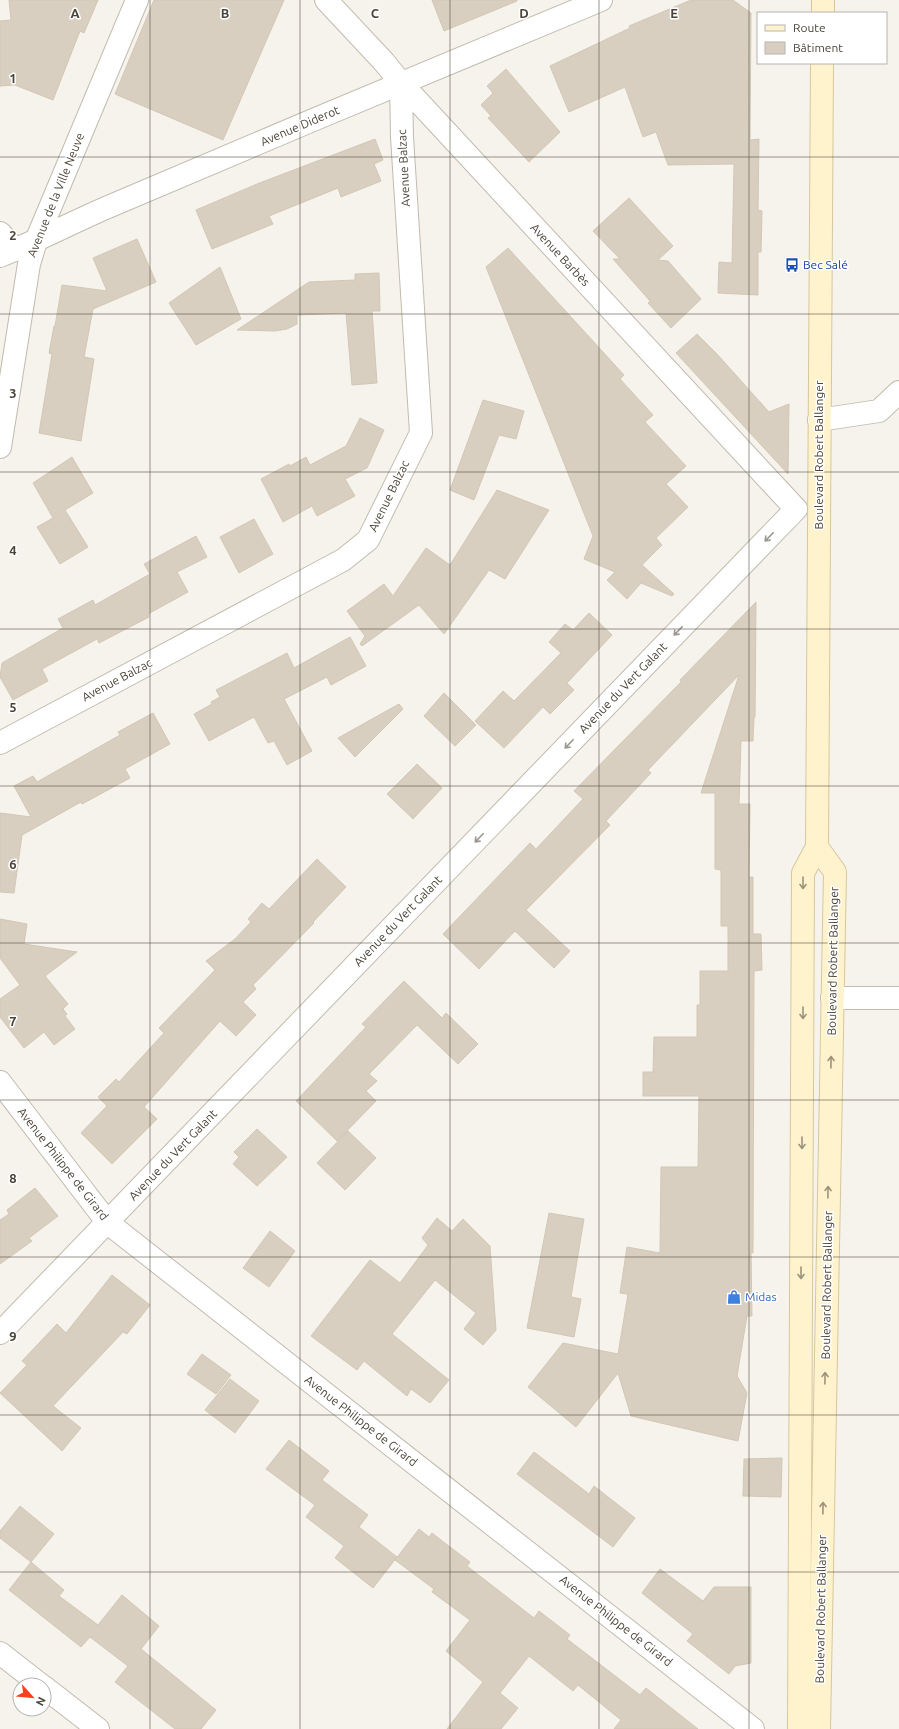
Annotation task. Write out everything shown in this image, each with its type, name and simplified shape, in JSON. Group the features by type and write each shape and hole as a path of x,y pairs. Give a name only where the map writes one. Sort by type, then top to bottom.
{"main road":[{"path":"823,0 823,12"},
{"name":"Boulevard Robert Ballanger","path":"799,1729 804,873 817,847 822,64"},
{"name":"Boulevard Robert Ballanger","path":"817,847 835,872 819,1729"}],"street":[{"name":"Avenue de la Ville Neuve","path":"0,447 29,264 36,242 138,0"},
{"name":"Avenue Barbès","path":"326,0 384,62 401,83 796,509"},
{"name":"Avenue Diderot","path":"8,253 36,242 106,208 601,0"},
{"name":"Avenue Balzac","path":"0,743 343,560 368,540 421,433 402,137 401,83"},
{"path":"0,233 8,253"},
{"path":"819,420 879,410 899,392"},
{"path":"796,509 819,508"},
{"name":"Avenue du Vert Galant","path":"0,1333 108,1223 796,509"},
{"path":"832,998 899,998"},
{"name":"Avenue Philippe de Girard","path":"0,1082 108,1223 753,1729"},
{"path":"0,1652 31,1677"},
{"path":"52,1693 98,1729"}],"building":[{"path":"9,0 98,0 84,33 80,31 53,100 15,85 0,86 0,21 11,20"},
{"path":"154,0 284,0 223,140 115,94"},
{"path":"432,0 517,0 517,1 444,31"},
{"path":"691,0 733,0 751,13 750,140 759,139 758,210 762,211 761,252 758,252 758,295 718,293 719,262 732,263 734,164 668,165 656,132 643,137 625,87 569,112 550,66 630,28 629,26"},
{"path":"506,69 560,132 529,162 488,118 491,116 481,105 493,93 487,86"},
{"path":"375,139 383,160 374,164 381,181 341,197 338,188 269,216 273,224 212,249 196,210 257,184"},
{"path":"629,198 673,246 658,260 668,261 701,299 671,328 648,303 650,301 613,259 620,259 593,231"},
{"path":"137,239 156,282 93,309 84,357 94,359 81,441 39,433 52,354 49,353 62,285 107,291 93,258"},
{"path":"508,248 624,375 620,379 653,415 645,422 686,466 666,484 688,507 656,538 662,545 642,565 674,594 672,596 641,583 627,599 607,580 615,572 584,559 593,536 486,267"},
{"path":"220,267 241,319 196,345 169,303"},
{"path":"379,273 380,311 372,311 377,383 352,385 346,313 297,315 297,324 287,329 275,331 237,330 309,282 355,280 355,274"},
{"path":"697,334 769,412 789,404 788,474 676,353"},
{"path":"483,400 524,411 516,439 499,435 474,500 450,490"},
{"path":"360,418 384,430 367,468 345,479 355,496 317,516 312,506 283,522 261,479 306,457 310,465 346,446"},
{"path":"72,457 93,493 65,510 88,547 60,564 37,527 53,518 33,483"},
{"path":"497,490 549,510 505,579 489,570 444,634 419,605 362,646 360,644 365,636 347,611 384,584 393,596 426,548 450,565"},
{"path":"254,519 273,554 239,573 220,537"},
{"path":"196,536 207,557 177,572 188,592 148,614 149,617 99,643 97,639 42,669 48,681 13,700 0,677 2,663 63,628 58,619 93,600 95,605 150,574 144,564"},
{"path":"756,602 755,717 753,741 741,741 739,804 750,804 749,877 753,877 753,934 761,934 762,970 754,971 753,1253 751,1252 752,1316 747,1316 737,1376 747,1393 738,1441 631,1416 618,1373 576,1427 528,1387 563,1343 618,1354 628,1294 620,1293 627,1247 660,1253 661,1167 698,1167 699,1096 643,1096 643,1072 653,1072 654,1037 697,1037 697,1005 700,1005 700,971 728,971 728,926 721,926 721,870 715,869 715,793 701,793 739,675 648,770 651,773 606,821 610,825 526,910 570,951 554,968 515,931 479,969 443,934 530,843 536,849 583,799 574,791 681,682 680,680"},
{"path":"589,613 612,635 567,683 574,690 550,714 543,707 504,748 475,721 503,691 514,701 561,653 549,642 565,624 573,630"},
{"path":"350,637 366,666 331,685 327,677 284,699 312,751 287,765 274,741 268,743 254,717 209,741 194,714 212,704 211,702 220,697 216,690 287,653 294,668"},
{"path":"444,693 476,725 455,746 424,716"},
{"path":"399,704 403,709 355,757 338,738"},
{"path":"153,713 170,744 125,769 130,778 82,804 81,802 22,835 14,893 0,892 0,813 31,817 14,786 33,776 37,782 120,735 118,732"},
{"path":"417,764 442,788 413,819 387,794"},
{"path":"317,859 346,887 313,922 314,923 253,985 256,989 243,1002 256,1015 236,1036 220,1021 144,1107 157,1119 112,1164 81,1133 107,1106 98,1097 116,1079 119,1082 164,1033 159,1028 215,970 206,961 235,939 251,922 248,919 262,903 269,909"},
{"path":"0,919 27,924 24,944 77,952 45,976 68,1004 63,1009 67,1014 65,1016 75,1029 54,1045 44,1032 24,1048 0,1017 0,999 20,985 0,958"},
{"path":"404,981 442,1018 446,1013 478,1044 458,1064 417,1025 369,1074 377,1081 366,1091 376,1101 337,1141 296,1101 366,1027 362,1024"},
{"path":"257,1129 287,1157 257,1186 233,1164 239,1157 234,1152"},
{"path":"348,1131 376,1158 345,1190 317,1163"},
{"path":"35,1188 58,1216 29,1238 32,1241 0,1264 0,1220 9,1214 7,1210"},
{"path":"549,1213 584,1219 571,1297 581,1299 574,1337 527,1328"},
{"path":"437,1218 452,1231 463,1219 490,1246 496,1330 483,1345 464,1329 476,1313 435,1280 392,1334 449,1380 430,1403 411,1389 407,1396 364,1361 357,1370 311,1336 370,1260 400,1283 428,1245 422,1238"},
{"path":"270,1231 295,1251 269,1287 243,1268"},
{"path":"112,1275 150,1305 127,1334 123,1332 53,1406 81,1428 62,1451 0,1393 27,1365 22,1361 57,1324 66,1333"},
{"path":"202,1354 231,1375 216,1394 187,1374"},
{"path":"230,1379 259,1401 235,1433 205,1410"},
{"path":"289,1440 329,1471 322,1480 368,1515 359,1527 397,1557 373,1588 335,1558 344,1546 306,1517 315,1505 266,1469"},
{"path":"534,1452 589,1494 594,1486 635,1518 613,1547 517,1474"},
{"path":"782,1458 781,1497 743,1496 744,1459"},
{"path":"20,1506 54,1534 31,1562 0,1538 0,1531"},
{"path":"419,1529 429,1537 432,1533 470,1562 467,1566 534,1618 539,1611 570,1635 567,1639 640,1695 646,1688 698,1729 614,1729 621,1720 578,1685 573,1691 529,1656 500,1693 518,1708 501,1729 447,1729 483,1682 446,1651 470,1620 432,1592 434,1589 395,1560"},
{"path":"31,1562 64,1590 59,1596 98,1625 122,1595 159,1626 141,1649 216,1710 201,1729 175,1729 115,1682 128,1666 90,1637 81,1647 9,1590"},
{"path":"660,1569 703,1601 714,1587 751,1587 751,1663 735,1666 729,1674 687,1641 693,1634 642,1593"}],"place":[{"name":"Bec Salé","path":"792,265"},
{"name":"Midas","path":"734,1297"}]}
